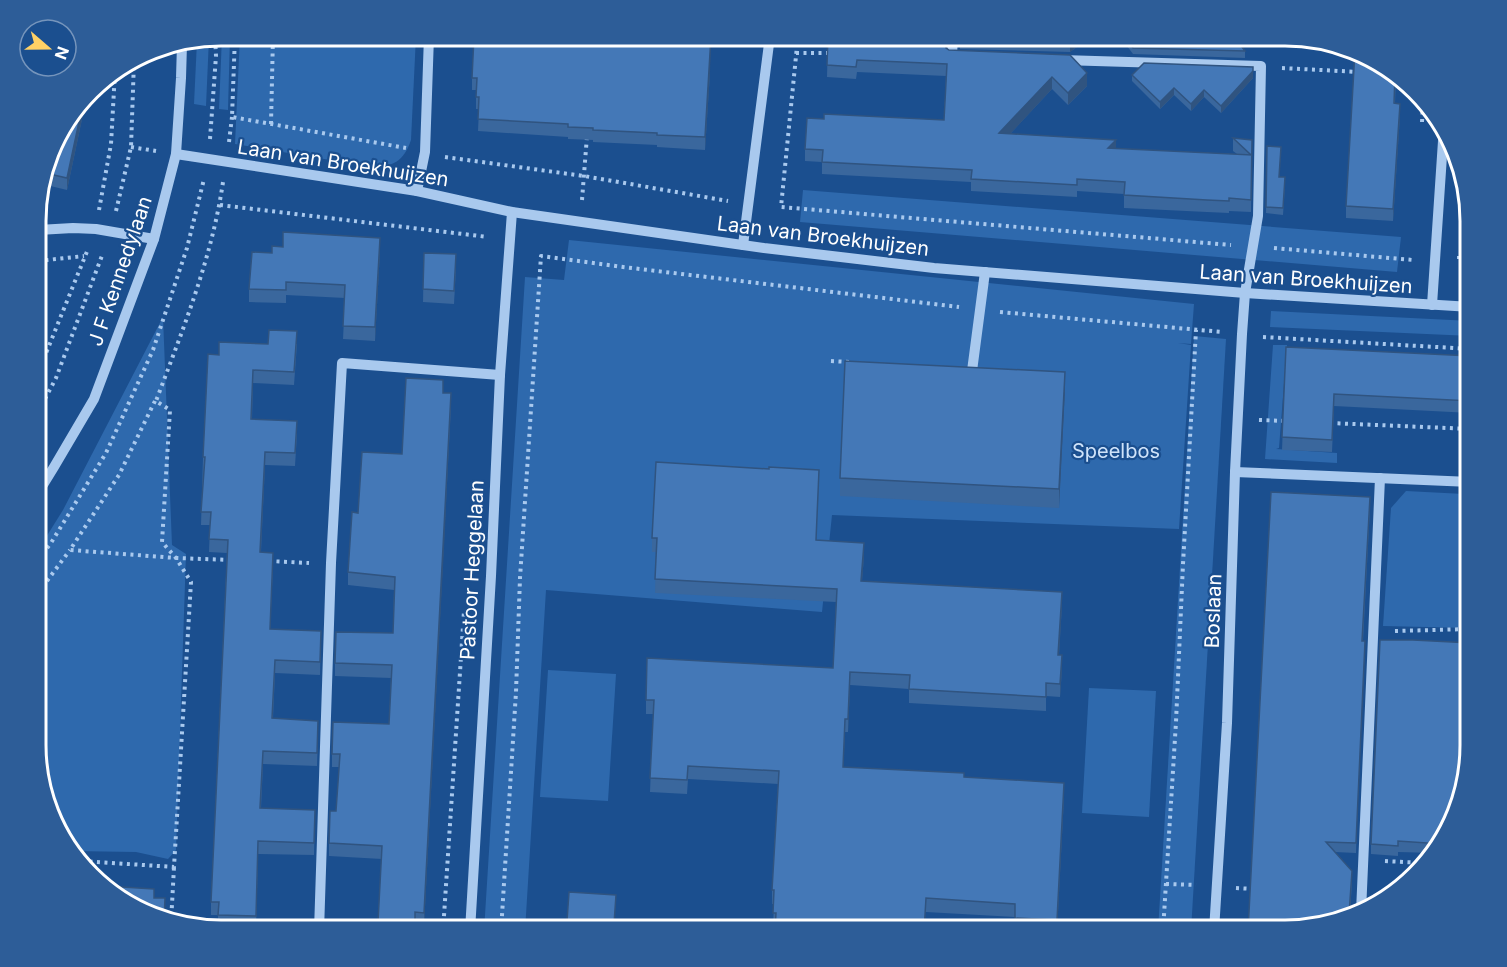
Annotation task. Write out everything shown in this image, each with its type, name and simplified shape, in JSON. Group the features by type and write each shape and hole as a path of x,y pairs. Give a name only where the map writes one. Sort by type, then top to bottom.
{"street":[{"path":"743,245 769,46"},
{"path":"952,46 952,56 976,57"},
{"path":"417,191 425,152 429,47"},
{"name":"J F Kennedylaan","path":"46,480 94,399 154,239 176,154 182,51"},
{"path":"1047,59 1261,66"},
{"name":"Boslaan","path":"1215,920 1227,723 1242,334 1245,293 1258,216 1261,66"},
{"path":"1432,305 1443,146"},
{"name":"Laan van Broekhuijzen","path":"176,154 417,191 512,212 743,245 934,268 1245,293 1460,306"},
{"name":"Pastoor Heggelaan","path":"471,920 491,576 500,375 512,212"},
{"path":"46,230 96,229 154,239"},
{"path":"972,371 985,272"},
{"path":"319,920 331,563 342,363 500,375"},
{"path":"1235,472 1460,482"},
{"path":"1361,903 1380,478"}],"path":[{"path":"781,207 797,46"},
{"path":"46,582 119,475 156,401 197,292 220,206 232,117 235,47"},
{"path":"272,124 273,47"},
{"path":"796,53 837,53"},
{"path":"1261,66 1361,72"},
{"path":"1421,126 1422,113"},
{"path":"232,117 446,157 584,176 728,201 1414,260"},
{"path":"581,221 587,129"},
{"path":"220,206 490,237"},
{"path":"46,260 85,256"},
{"path":"502,920 516,692 520,578 541,256 1033,316 1263,337 1460,348"},
{"path":"1164,920 1196,330"},
{"path":"831,361 854,362"},
{"path":"156,401 170,410 162,542 176,558 191,582 172,913"},
{"path":"1257,420 1292,422"},
{"path":"1328,423 1460,429"},
{"path":"70,550 236,560"},
{"path":"260,561 331,563"},
{"path":"444,920 465,611"},
{"path":"1373,632 1460,629"},
{"path":"1364,861 1415,863"},
{"path":"91,862 174,867"},
{"path":"1166,884 1217,886"},
{"path":"1234,898 1234,888 1257,889"}],"green space":[{"path":"209,47 206,106 194,104 197,49"},
{"path":"222,47 230,47 228,110 219,109"},
{"path":"239,47 415,47 411,140 405,153 392,164 372,167 235,144"},
{"path":"803,190 1401,237 1397,272 800,222"},
{"name":"Speelbos","path":"569,240 1194,304 1191,344 1178,343 1191,345 1179,529 832,515 822,612 546,590 526,920 485,920 525,277 564,280"},
{"path":"1271,311 1460,320 1460,336 1270,327"},
{"path":"163,317 172,545 186,554 176,850 168,859 136,852 82,851 70,833 52,791 46,746 46,537 63,510"},
{"path":"1194,336 1226,339 1192,920 1159,920"},
{"path":"1273,345 1287,345 1279,448 1276,449 1337,453 1337,463 1265,459"},
{"path":"1406,491 1460,494 1460,628 1383,626 1391,508"},
{"path":"548,670 616,674 608,801 540,797"},
{"path":"1089,688 1156,691 1149,817 1082,813"}],"building":[{"path":"828,46 946,46 949,50 1070,55 1087,73 1068,93 1052,77 999,133 1116,140 1108,148 1251,155 1233,138 1252,140 1251,200 1229,198 1229,201 1124,195 1125,182 1077,179 1077,185 971,179 972,170 822,162 823,150 805,149 807,118 824,119 824,114 944,120 947,64 857,60 856,67 827,65"},
{"path":"1132,46 1241,46 1245,51 1133,48"},
{"path":"473,47 710,47 705,137 593,130 593,128 568,127 568,124 478,119 477,78 472,78"},
{"path":"1354,61 1383,76 1395,85 1394,103 1400,104 1393,209 1346,206"},
{"path":"1144,63 1253,67 1253,71 1221,106 1204,90 1191,104 1174,88 1160,102 1132,75"},
{"path":"79,120 67,178 53,175 60,154"},
{"path":"1267,146 1281,147 1279,177 1285,177 1283,208 1266,207"},
{"path":"283,232 380,238 375,327 343,326 345,285 286,282 286,290 249,289 252,252 272,253 272,246 283,247"},
{"path":"424,253 456,254 454,291 423,289"},
{"path":"269,330 297,331 294,372 253,370 251,419 297,421 295,453 265,452 260,552 273,553 270,629 321,631 320,662 275,660 272,718 318,721 317,753 263,751 260,808 315,810 314,843 258,841 256,916 218,915 219,902 211,902 228,540 209,539 211,512 201,512 208,354 219,355 219,342 268,344"},
{"path":"1286,347 1460,355 1460,400 1334,394 1332,440 1282,437"},
{"path":"845,361 1065,372 1059,489 840,478"},
{"path":"406,378 443,380 443,393 451,393 424,913 415,912 415,920 378,920 382,846 329,843 330,811 336,811 340,754 332,754 333,722 389,724 392,665 335,663 336,632 393,633 395,577 348,572 352,512 358,513 362,452 402,454"},
{"path":"656,462 819,470 816,540 864,543 861,581 1062,592 1058,655 1062,655 1060,684 1046,683 1046,697 909,689 910,675 850,672 843,767 964,773 964,777 1064,783 1057,920 1015,918 1015,904 926,898 925,920 776,920 776,913 773,913 774,890 772,890 779,771 688,766 687,780 650,778 654,700 646,700 647,658 833,668 837,589 655,579 657,538 652,538"},
{"path":"1271,492 1370,497 1362,641 1365,641 1356,843 1326,842 1352,871 1349,908 1320,917 1297,920 1249,920"},
{"path":"1380,640 1460,642 1460,757 1451,802 1442,823 1431,843 1398,841 1398,846 1371,844"},
{"path":"119,887 154,889 154,898 165,898 164,911"},
{"path":"569,892 616,895 614,920 567,920"}]}
